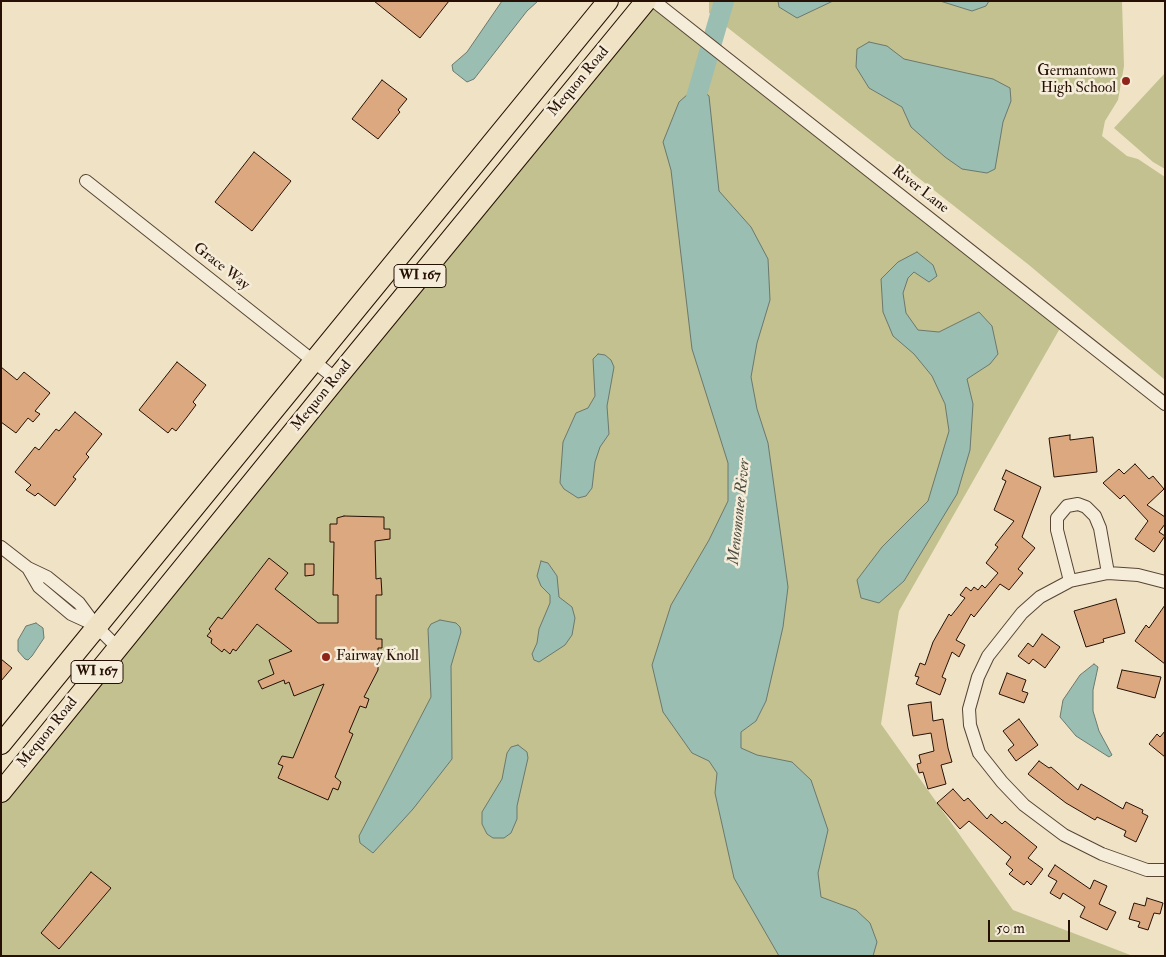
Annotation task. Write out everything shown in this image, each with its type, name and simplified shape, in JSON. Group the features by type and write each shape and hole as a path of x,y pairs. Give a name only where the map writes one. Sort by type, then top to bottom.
{"main road":[{"name":"Mequon Road","path":"1,744 608,1"},
{"name":"Mequon Road","path":"1,792 117,647 646,1"},
{"path":"483,154 505,172"}],"street":[{"name":"River Lane","path":"654,1 1165,404"},
{"name":"Grace Way","path":"86,182 336,379"},
{"path":"1070,581 1057,530 1057,518 1067,506 1078,504 1086,507 1095,516 1100,528 1108,574"},
{"path":"1,547 28,568 39,587 71,614 96,626 117,647"},
{"path":"1165,582 1138,575 1108,574 1070,581 1040,597 1022,612 988,656 978,677 969,709 970,725 979,753 1002,782 1024,805 1064,835 1102,854 1147,870 1165,870"}],"shaded area":[{"path":"646,1 1063,323 899,611 881,724 1013,910 1133,956 1,956 1,798"},
{"path":"709,1 1122,1 1124,66 1118,100 1105,121 1102,136 1127,156 1138,159 1165,177 1165,380 1029,265 709,13"},
{"path":"1165,73 1165,169 1153,162 1114,128"}],"water":[{"path":"502,1 538,1 527,11 474,79 467,82 453,71 452,65 467,52"},
{"path":"778,1 833,1 797,18 779,7"},
{"path":"940,1 989,1 986,6 972,11"},
{"path":"869,42 887,46 904,59 993,79 1010,88 1011,101 1003,122 995,169 987,173 962,169 945,157 911,127 902,107 869,88 856,67 857,49"},
{"path":"697,86 709,96 719,191 751,227 768,259 770,300 757,343 751,377 757,409 768,443 788,587 783,627 766,701 756,721 741,732 741,748 757,755 792,762 811,780 828,830 818,873 821,897 856,910 870,923 877,942 873,956 779,956 734,878 715,793 717,773 709,761 692,753 663,712 652,665 671,605 709,540 728,501 728,463 692,349 671,170 663,142 679,102"},
{"path":"917,252 933,265 937,276 929,282 914,272 908,278 903,293 906,313 918,330 939,332 979,312 992,326 998,354 990,364 967,379 973,404 970,450 957,494 904,581 879,603 861,598 857,580 882,547 928,501 949,431 945,404 932,376 914,354 893,336 883,312 881,279 898,262"},
{"path":"598,354 605,355 611,360 614,367 607,406 609,434 600,447 595,462 592,488 586,496 578,498 564,489 560,483 563,442 576,413 588,408 595,396 593,359"},
{"path":"541,561 548,563 557,576 559,597 572,607 575,618 572,635 565,645 539,662 534,660 532,654 537,643 539,629 550,603 550,595 541,586 537,576"},
{"path":"440,620 456,623 460,627 461,632 451,666 452,759 413,809 373,853 360,843 359,836 431,697 428,629 431,624"},
{"path":"36,623 43,628 44,638 28,660 18,651 18,640 26,626"},
{"path":"1094,664 1098,667 1093,690 1093,711 1099,731 1112,755 1109,757 1076,736 1060,717 1063,700 1080,675"},
{"path":"518,745 527,752 528,758 517,806 517,819 511,833 504,838 493,838 487,834 482,824 482,812 502,779 507,753 511,747"}],"building":[{"path":"374,1 449,1 420,38"},
{"path":"382,80 407,99 398,110 400,112 378,139 352,119"},
{"path":"254,152 291,181 252,231 215,202"},
{"path":"177,362 206,385 193,402 196,405 176,431 172,428 168,433 139,410"},
{"path":"1,367 17,380 24,372 50,393 35,411 40,414 33,422 28,418 16,433 1,422"},
{"path":"75,412 102,434 86,454 89,457 73,477 76,479 55,506 38,493 35,496 26,490 31,485 15,472 35,447 39,450 56,429 59,431"},
{"path":"1070,435 1070,440 1093,437 1097,472 1054,477 1049,438"},
{"path":"1135,464 1149,479 1153,476 1164,489 1147,505 1165,517 1165,524 1159,532 1165,536 1154,552 1135,539 1148,521 1124,495 1120,499 1103,483 1119,469 1124,474"},
{"path":"1006,470 1041,487 1022,537 1035,548 1018,569 1023,573 1009,590 1000,584 974,617 971,614 956,640 965,645 959,657 952,652 942,677 946,679 940,695 916,684 919,677 915,676 920,663 925,665 933,642 949,614 951,616 965,598 960,595 966,587 971,591 974,587 978,590 982,585 985,588 998,573 986,563 998,547 995,545 1014,521 994,510 1006,481 1002,479"},
{"name":"Fairway Knoll","path":"344,516 384,517 384,529 390,529 390,539 375,541 376,579 381,578 382,595 376,595 376,639 382,639 382,648 378,648 378,670 364,697 369,699 366,708 360,706 349,732 353,734 335,777 341,782 338,790 333,788 328,800 278,778 283,766 278,764 282,756 293,758 324,684 294,696 289,682 285,684 284,680 262,689 258,681 274,674 269,660 292,651 257,624 236,651 233,649 230,654 224,649 222,652 211,643 212,639 207,636 211,631 209,629 218,617 222,619 269,558 288,573 275,589 318,623 338,623 338,595 333,595 334,542 330,542 330,524 337,524 337,518"},
{"path":"305,564 314,564 314,575 305,576"},
{"path":"1116,599 1125,633 1103,639 1104,642 1086,647 1074,611"},
{"path":"1165,605 1165,664 1135,641 1146,625 1149,628"},
{"path":"1042,634 1060,647 1045,668 1033,659 1029,664 1018,656 1028,643 1033,647"},
{"path":"1,659 12,668 1,681"},
{"path":"1122,670 1161,677 1155,698 1117,688"},
{"path":"1007,673 1026,680 1022,691 1028,693 1024,703 999,694"},
{"path":"931,702 933,721 943,719 952,762 941,765 946,784 928,789 923,772 919,773 917,764 921,763 919,755 934,751 931,733 913,736 908,705"},
{"path":"1019,719 1038,745 1016,761 1008,750 1014,745 1003,731"},
{"path":"1165,731 1165,757 1149,744 1157,734 1160,737"},
{"path":"1039,761 1049,768 1051,767 1078,790 1081,784 1123,809 1126,802 1143,810 1142,813 1148,816 1136,842 1124,836 1126,831 1097,817 1095,820 1066,803 1028,774"},
{"path":"953,789 964,801 968,798 987,819 991,814 1002,824 1005,821 1037,847 1028,858 1043,869 1031,885 1027,881 1024,885 1009,874 1013,870 1006,864 1011,857 969,821 960,829 937,803"},
{"path":"1055,865 1090,889 1094,880 1107,886 1099,904 1116,912 1107,930 1080,917 1085,907 1063,893 1060,899 1050,893 1057,881 1048,876"},
{"path":"91,872 111,888 59,949 41,933"},
{"path":"1147,898 1163,903 1160,914 1154,913 1148,930 1138,927 1140,922 1129,919 1134,903 1145,906"}],"waterway":[{"name":"Menomonee River","path":"695,115 695,101 724,1"}],"place":[{"name":"Germantown High School","path":"1126,81"},
{"name":"Fairway Knoll","path":"326,657"}]}
